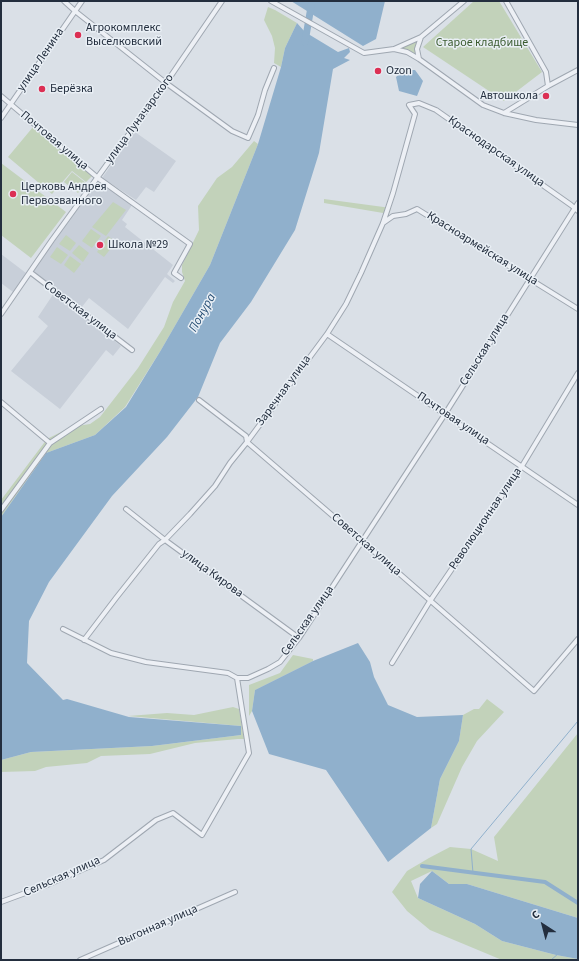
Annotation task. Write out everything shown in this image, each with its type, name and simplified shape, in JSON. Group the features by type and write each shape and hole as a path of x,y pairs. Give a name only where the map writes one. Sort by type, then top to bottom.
{"street":[{"path":"64,1 166,83 232,131 248,138 258,115 264,90 274,68"},
{"name":"улица Ленина","path":"1,118 82,1"},
{"name":"улица Луначарского","path":"1,314 166,83 222,1"},
{"path":"271,1 364,52 394,49 421,37 464,1"},
{"path":"506,1 546,72 548,86"},
{"path":"419,59 417,49 421,37"},
{"path":"394,49 407,52 419,59 483,105 504,113 536,120 578,125"},
{"path":"504,113 548,86 578,70"},
{"name":"Почтовая улица","path":"1,96 98,178 190,244 174,273 181,278"},
{"name":"Краснодарская улица","path":"410,104 419,103 436,110 572,205 576,210"},
{"name":"Заречная улица","path":"84,640 159,544 165,540 215,486 230,463 327,334 346,304 362,273 383,223 393,192 414,114 410,104"},
{"name":"Сельская улица","path":"1,902 47,885 104,860 156,820 173,813 202,835 249,753 237,678 248,678 280,662 299,638 530,278 576,210 578,203"},
{"name":"Красноармейская улица","path":"383,223 393,216 406,214 417,209 578,309"},
{"name":"Советская улица","path":"30,272 132,350"},
{"name":"Почтовая улица","path":"327,334 578,505"},
{"name":"Революционная улица","path":"392,663 430,601 522,466 578,373"},
{"name":"Советская улица","path":"199,400 246,436 247,442 534,691 578,639"},
{"path":"1,402 50,443"},
{"path":"1,510 50,443 101,409"},
{"name":"улица Кирова","path":"126,509 165,540 299,638"},
{"path":"63,629 111,653 146,662 228,673 237,678"},
{"name":"Выгонная улица","path":"80,960 235,892"}],"shaded area":[{"path":"135,132 176,161 154,192 146,187 136,200 102,178"},
{"name":"Школа №29","path":"98,181 132,205 122,220 127,224 125,227 173,265 167,274 175,281 173,283 165,277 128,329 89,298 81,308 33,271"},
{"path":"1,254 26,273 13,292 1,283"},
{"path":"54,293 121,346 113,356 106,350 60,409 11,371 48,326 38,317"}],"green space":[{"name":"Старое кладбище","path":"474,1 499,1 542,72 504,101 423,47"},
{"path":"268,7 297,23 285,48 281,67 274,63 275,48 272,36 264,20"},
{"path":"421,37 417,49 419,59 407,52 394,49"},
{"path":"33,127 93,175 86,182 72,171 52,194 8,157"},
{"path":"254,141 258,144 210,265 161,350 125,407 95,435 46,453 1,517 1,500 47,439 71,427 90,424 100,417 138,368 164,327 173,302 185,281 182,272 182,265 199,230 198,206 217,178 232,167"},
{"path":"1,163 66,212 31,258 1,235"},
{"path":"72,172 86,183 78,193 64,182"},
{"path":"324,199 391,208 389,214 324,203"},
{"path":"113,202 126,210 106,236 92,227"},
{"path":"91,229 101,236 92,248 82,241"},
{"path":"66,235 76,243 70,251 59,244"},
{"path":"108,236 116,242 104,257 97,252"},
{"path":"79,245 89,253 83,262 72,253"},
{"path":"57,247 68,255 61,264 50,257"},
{"path":"70,256 81,264 74,273 64,265"},
{"path":"293,655 313,659 313,661 255,690 252,711 249,716 249,685 280,673"},
{"path":"487,699 504,712 477,741 462,767 437,824 431,828 440,779 459,741 463,715 474,709 479,709"},
{"path":"233,707 239,709 244,739 195,743 150,754 101,756 87,763 46,767 35,771 1,772 1,760 31,752 152,746 241,735 241,726 128,716 167,713 194,715"},
{"path":"578,733 578,918 467,884 449,884 432,871 411,881 418,898 475,924 502,941 578,960 502,960 430,930 407,911 392,892 407,871 429,858 450,847 471,849 498,861 494,837"}],"water":[{"path":"291,1 385,1 376,39 363,46"},
{"path":"297,23 305,32 338,52 349,48 350,52 344,58 350,60 333,69 319,153 295,230 251,302 220,343 198,397 167,437 112,496 49,582 29,621 27,663 63,700 67,699 129,717 241,726 241,735 152,746 31,752 1,760 1,517 46,453 95,435 126,407 161,350 210,265 258,144 281,67 285,48"},
{"path":"404,70 415,70 423,81 417,96 399,91 396,77"},
{"path":"358,643 370,662 374,677 388,705 417,717 463,715 459,741 440,779 431,828 388,862 326,770 269,754 252,711 255,690 313,661"},
{"path":"432,871 449,884 467,884 578,918 578,959 502,941 475,924 418,898 420,884"}],"waterway":[{"name":"Понура","path":"305,42 312,1"},
{"path":"473,873 471,849 578,721"},
{"path":"422,866 545,882 578,903"},
{"path":"551,960 558,954"}],"place":[{"name":"Агрокомплекс Выселковский","path":"78,35"},
{"name":"Ozon","path":"378,71"},
{"name":"Берёзка","path":"42,89"},
{"name":"Автошкола","path":"546,96"},
{"name":"Церковь Андрея Первозванного","path":"13,194"},
{"name":"Школа №29","path":"100,245"}]}
